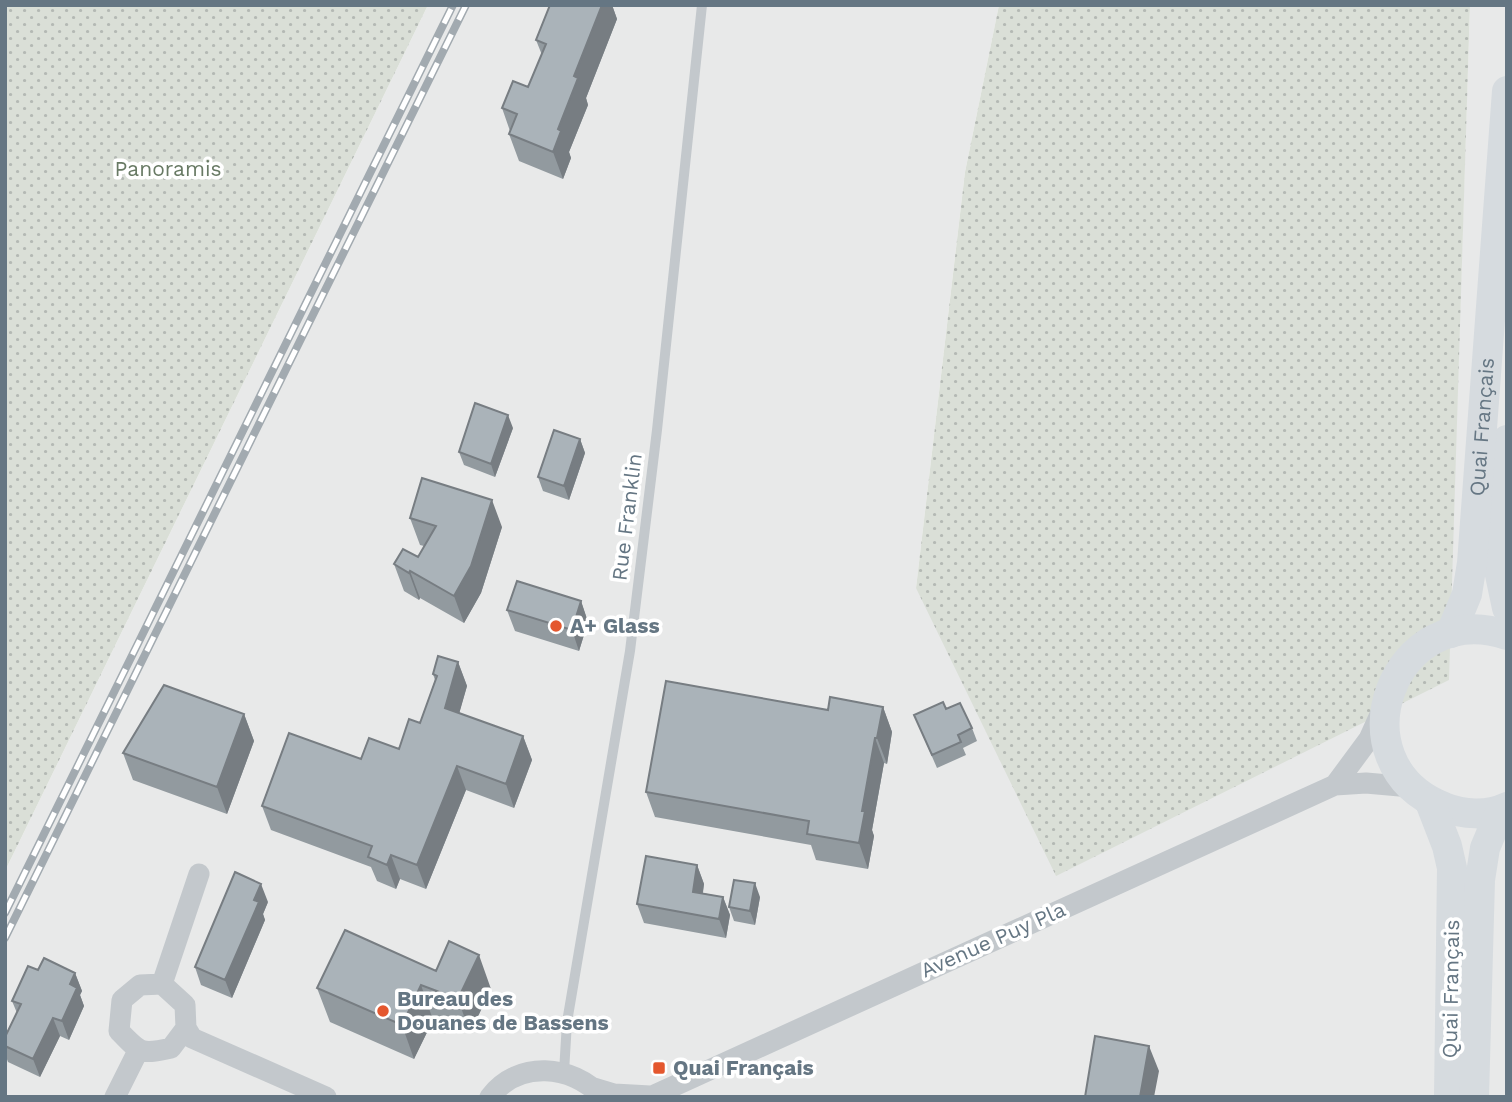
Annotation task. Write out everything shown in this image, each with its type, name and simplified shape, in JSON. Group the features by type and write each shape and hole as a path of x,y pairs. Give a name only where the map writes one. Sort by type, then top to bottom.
{"main road":[{"name":"Quai Français","path":"1451,633 1467,594 1472,564 1507,91"},
{"name":"Quai Français","path":"1507,440 1499,570 1507,608"},
{"path":"1384,707 1392,682 1407,660 1427,643 1451,633 1478,629 1507,635"},
{"name":"Quai Français","path":"1384,707 1384,736 1393,764 1420,794 1447,846 1452,868 1449,1097"},
{"path":"1420,794 1453,811 1477,814 1504,809"},
{"name":"Quai Français","path":"1474,1097 1480,880 1485,848 1504,809"}],"street":[{"name":"Avenue Puy Pla","path":"1335,785 1368,739 1384,707"},
{"name":"Avenue Puy Pla","path":"564,1072 580,1078 598,1092 650,1096 1335,785 1366,783 1420,794"},
{"path":"162,984 199,874"},
{"path":"186,1028 171,1048 149,1054 138,1051 119,1031 122,1000 140,985 162,984 185,1005 186,1028 192,1038 326,1097"},
{"path":"115,1097 138,1051"},
{"path":"490,1097 496,1089 516,1076 540,1070 564,1072"}],"lane":[{"name":"Rue Franklin","path":"564,1072 567,1023 630,651 657,429 702,5"}],"shaded area":[{"path":"428,5 999,5 965,172 916,588 1448,680 1470,5 1507,5 1507,1097 5,1097 5,871"}],"green space":[{"name":"Panoramis","path":"5,5 428,5 5,871"},
{"path":"999,5 1470,5 1449,680 1056,876 916,588 965,172"}],"building":[{"path":"550,5 602,5 574,76 578,78 558,129 561,131 553,152 509,134 517,114 502,108 513,81 528,87 546,44 536,40"},
{"path":"475,403 508,415 491,464 459,452"},
{"path":"554,430 580,439 564,486 538,477"},
{"path":"422,478 492,500 471,566 454,596 394,564 403,549 418,557 436,526 410,518"},
{"path":"517,581 581,601 572,630 507,610"},
{"path":"438,656 458,662 445,708 523,736 506,784 457,766 417,865 391,855 387,865 368,857 372,846 262,806 289,733 361,759 369,738 399,749 409,719 420,723 437,676 433,674"},
{"path":"666,681 828,710 830,697 883,707 862,811 865,811 859,843 807,834 809,821 646,792"},
{"path":"164,685 244,714 217,787 123,753"},
{"path":"943,702 946,709 960,703 972,728 958,735 961,742 932,755 914,715"},
{"path":"646,856 697,865 693,892 723,897 719,919 637,904"},
{"path":"235,872 261,884 254,900 259,902 225,980 195,967"},
{"path":"734,880 755,883 750,911 729,907"},
{"path":"345,930 436,971 449,941 479,955 458,999 421,985 402,1025 317,988"},
{"path":"44,958 75,973 70,984 77,988 62,1021 53,1018 33,1059 5,1046 5,1037 21,1004 12,1001 28,966 38,970"},
{"path":"1095,1036 1149,1046 1140,1097 1085,1097"}],"railway":[{"path":"5,913 453,5"},
{"path":"5,938 466,5"}],"place":[{"name":"A+ Glass","path":"556,626"},
{"name":"Bureau des Douanes de Bassens","path":"383,1011"},
{"name":"Quai Français","path":"659,1068"}]}
